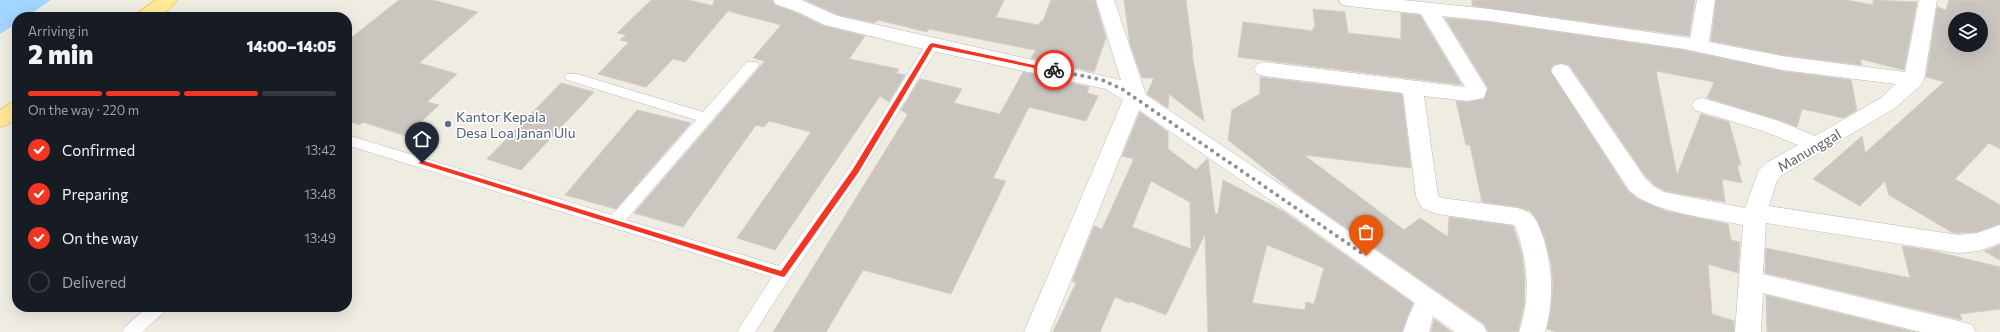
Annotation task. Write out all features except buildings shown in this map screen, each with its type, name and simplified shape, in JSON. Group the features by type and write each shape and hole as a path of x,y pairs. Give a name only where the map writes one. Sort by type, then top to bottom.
{"highway":[{"path":"151,12 168,0"},
{"path":"0,120 12,112"}],"street":[{"path":"782,0 805,8 832,21 932,45 1102,80 1122,89 1303,211 1474,332"},
{"path":"1037,332 1136,98 1105,0"},
{"path":"1348,0 1428,9 1463,6 1699,46 1782,63 1914,80 1928,0"},
{"path":"1699,46 1706,0"},
{"path":"1264,69 1474,94 1478,92 1428,9"},
{"path":"1561,71 1637,184 1645,192 1659,199 1755,216 1958,244 1979,242 2000,234"},
{"name":"Manunggal","path":"1748,332 1755,216 1767,176 1774,169 1888,103 1914,80"},
{"path":"1413,87 1427,196 1430,202 1437,206 1518,217 1522,218 1526,224 1538,258 1540,274 1540,300 1532,332"},
{"path":"1702,105 1771,126 1817,145"},
{"path":"1750,280 1963,332"},
{"path":"1416,332 1421,315 1429,300"}],"lane":[{"path":"746,332 783,274 856,171 932,45"},
{"path":"616,222 752,65"},
{"path":"572,77 706,118"},
{"path":"352,142 783,274"},
{"path":"131,332 153,312"}],"water":[{"path":"0,0 51,0 33,12 12,12 12,26 0,34"}],"way so far":[{"path":"1054,70 1102,80 1122,89 1303,211 1366,256"}],"place":[{"name":"Kantor Kepala Desa Loa Janan Ulu","path":"448,124"}],"route":[{"path":"422,163 749,262 783,274 856,171 932,45 1054,70"}]}
